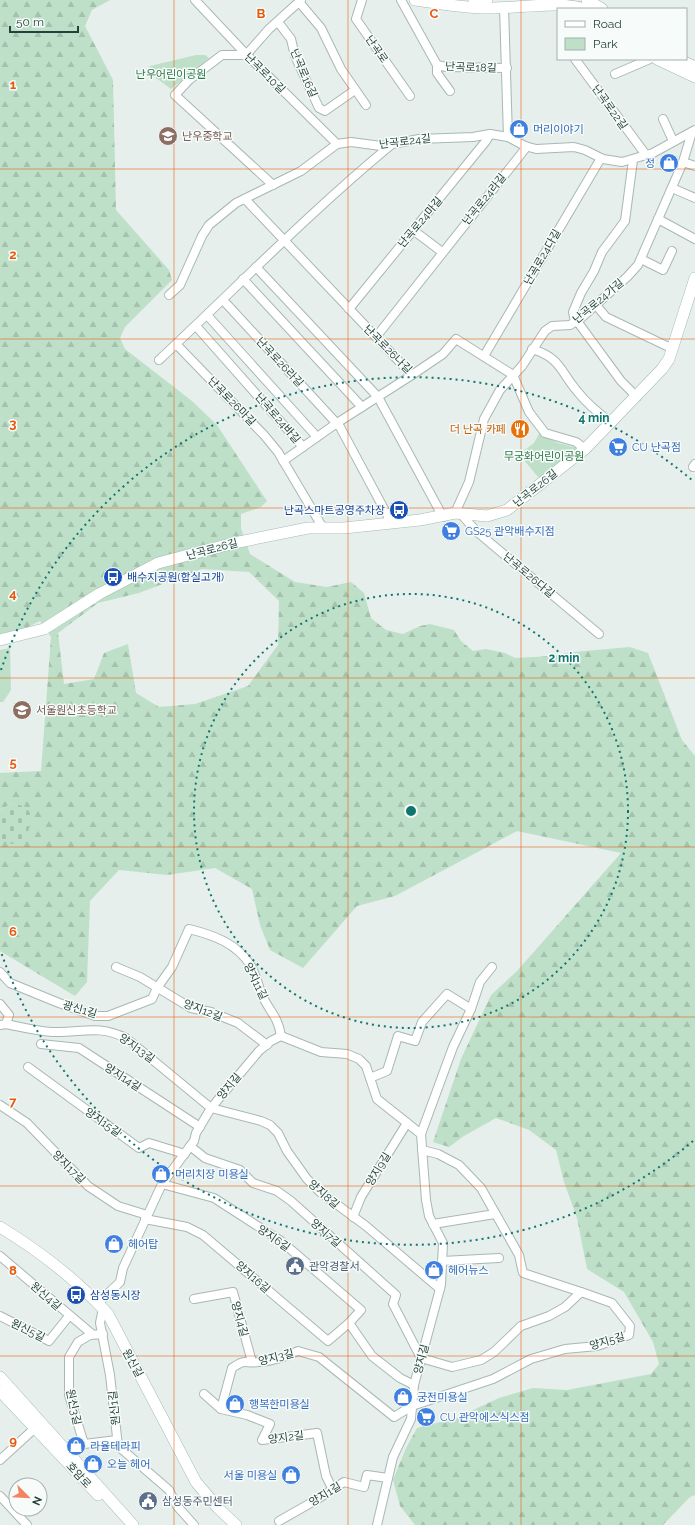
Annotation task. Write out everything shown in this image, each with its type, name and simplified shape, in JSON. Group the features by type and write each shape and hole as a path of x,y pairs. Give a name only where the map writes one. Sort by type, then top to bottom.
{"street":[{"name":"난곡로10길","path":"195,0 246,55 337,144"},
{"name":"난곡로","path":"362,0 356,19 410,96"},
{"name":"난곡로18길","path":"401,0 438,65 446,67 507,68"},
{"path":"415,0 460,8 488,8 550,1 562,1 596,8"},
{"path":"474,0 487,0"},
{"path":"273,185 175,95 189,80 222,55 246,55 300,1 321,28 341,69 366,105"},
{"path":"504,6 508,137"},
{"name":"난곡로16길","path":"278,22 291,38 295,56 319,108 325,111 355,90"},
{"name":"난곡로22길","path":"576,60 646,155"},
{"path":"614,74 648,60"},
{"path":"659,60 695,77"},
{"path":"680,60 695,67"},
{"path":"438,65 437,73 450,91"},
{"path":"308,116 319,108"},
{"path":"663,119 673,141"},
{"name":"난곡로24길","path":"337,144 351,142 380,146 419,139 472,137 490,134 508,137 525,146 536,149 574,147 585,150 601,158 622,162 646,155 693,131"},
{"name":"난곡로24가길","path":"458,513 469,482 484,419 500,390 522,366 545,331 552,326 570,325 628,277 641,259 683,162 693,131"},
{"name":"난곡로24마길","path":"349,309 486,141 490,134"},
{"path":"169,295 180,285 202,236 209,225 225,211 306,167 337,144"},
{"path":"159,360 284,240 376,156 392,144"},
{"name":"난곡로24라길","path":"376,337 525,149 525,146"},
{"name":"난곡로24다길","path":"484,356 601,158"},
{"path":"633,160 625,221 602,252 594,271 581,292 573,312 576,321 620,381 637,397"},
{"path":"683,162 695,166"},
{"path":"672,188 695,198"},
{"path":"246,199 284,240"},
{"path":"658,219 695,239"},
{"path":"413,230 442,252"},
{"name":"난곡로26나길","path":"284,240 412,376 443,354 456,339 513,375"},
{"path":"641,259 663,270 672,251"},
{"path":"256,267 378,397 443,517"},
{"name":"난곡로26길","path":"0,640 44,629 99,594 158,563 241,541 308,528 344,528 443,517 458,513 487,516 507,510 585,449 612,423 662,369 669,358 695,278"},
{"path":"244,279 362,407"},
{"name":"난곡로26라길","path":"223,300 337,423 391,522"},
{"path":"596,305 606,317 672,349"},
{"name":"난곡로24바길","path":"196,326 303,447 317,437 207,315"},
{"name":"난곡로26마길","path":"176,344 264,435 283,461 323,528"},
{"path":"532,349 551,357 561,366 576,391 594,411 612,423"},
{"path":"513,375 529,412 546,433 576,442 585,449"},
{"path":"317,437 412,376"},
{"path":"283,461 303,447"},
{"name":"난곡로26다길","path":"458,513 476,531 599,634"},
{"name":"양지11길","path":"157,988 172,967 189,929 220,938 243,955 251,966 262,995 279,1023 281,1036"},
{"name":"양지12길","path":"116,967 157,988 191,1008 211,1012 238,1023 267,1045"},
{"name":"양지길","path":"377,1525 393,1457 411,1419 414,1385 440,1289 443,1243 433,1224 426,1200 422,1134 453,1047 471,1010 480,982 492,967"},
{"name":"광신1길","path":"0,972 10,983 59,1004 95,1016 108,1016 152,999 157,988"},
{"path":"370,1078 387,1071 398,1036 415,1041 422,1022 447,994 471,1010"},
{"path":"0,1004 9,1015 3,1025"},
{"name":"양지13길","path":"3,1025 51,1032 94,1029 112,1031 126,1038 211,1108"},
{"path":"281,1036 321,1052 347,1054 359,1059 366,1066 377,1099 422,1134"},
{"name":"양지길","path":"100,1306 120,1282 123,1268 162,1184 185,1154 211,1108 267,1045 281,1036"},
{"name":"양지14길","path":"41,1044 79,1048 200,1127"},
{"name":"양지15길","path":"28,1067 139,1148 149,1143 185,1154"},
{"name":"양지17길","path":"0,1105 28,1123 88,1186 118,1206 146,1217"},
{"name":"양지8길","path":"211,1108 261,1121 270,1125 278,1133 287,1151 307,1179 331,1202 402,1255 440,1289"},
{"name":"양지9길","path":"353,1217 361,1197 407,1123"},
{"name":"양지7길","path":"190,1146 206,1158 240,1170 253,1183 276,1191 291,1201 396,1295 393,1304 421,1358"},
{"path":"421,1358 452,1367 466,1365 480,1360 494,1352 521,1326 549,1316 565,1307 580,1292 523,1273 519,1255 480,1188 459,1165 438,1154 422,1150"},
{"name":"양지6길","path":"162,1184 214,1198 281,1241 361,1310 349,1323"},
{"path":"433,1224 495,1214"},
{"name":"양지16길","path":"146,1217 187,1227 202,1235 328,1341 349,1323"},
{"name":"원신길","path":"0,1227 51,1260 108,1314 196,1482 218,1508 236,1525"},
{"name":"원신4길","path":"0,1256 92,1334"},
{"path":"442,1261 499,1258"},
{"name":"양지4길","path":"194,1299 233,1292 252,1362"},
{"name":"양지5길","path":"412,1406 493,1379 532,1358 565,1349 597,1346 629,1335 630,1326 612,1303 580,1292"},
{"name":"원신1길","path":"100,1306 100,1323 110,1375 118,1446 169,1490 177,1506 194,1525"},
{"name":"원신5길","path":"0,1316 49,1341 69,1316"},
{"path":"349,1323 372,1356 400,1378 414,1385"},
{"path":"92,1334 103,1334"},
{"name":"원신3길","path":"92,1334 78,1342 69,1356 70,1395 84,1444 117,1440"},
{"name":"양지3길","path":"221,1409 232,1368 243,1361 258,1363 286,1357 298,1351 319,1357 394,1417 412,1406"},
{"path":"0,1377 133,1525"},
{"name":"호암로","path":"0,1390 126,1525"},
{"name":"양지2길","path":"204,1394 221,1409 247,1415 270,1424 262,1440 317,1434 326,1476 332,1490"},
{"path":"0,1460 35,1428"},
{"name":"양지1길","path":"279,1521 344,1482 364,1487 367,1475 388,1478"},
{"path":"0,1496 27,1525"}],"green space":[{"path":"0,0 110,0 92,10 85,26 113,80 116,210 169,270 172,280 125,327 120,338 125,349 192,401 217,425 267,501 261,507 241,514 241,528 250,554 295,582 327,587 351,582 364,593 371,618 386,630 403,634 420,626 430,624 454,630 461,641 473,651 486,649 505,653 515,658 552,656 574,652 630,647 648,653 682,740 695,756 695,1495 690,1497 663,1525 415,1525 400,1506 393,1480 406,1448 417,1428 456,1418 499,1398 533,1388 567,1390 651,1374 659,1364 653,1342 624,1292 587,1269 577,1218 564,1182 556,1150 529,1130 496,1118 464,1136 449,1147 433,1142 461,1059 491,995 517,971 621,853 517,831 395,896 357,906 303,968 270,950 260,925 252,889 215,868 167,875 119,870 90,901 87,982 75,996 0,951 0,836 2,839 13,803 0,810 0,773 41,771 51,637 40,621 22,630 0,634","holes":["202,569 249,572 279,601 278,645 248,686 195,704 159,707 136,693 128,644 104,653 94,679 64,684 58,633 98,603 139,593"]},
{"name":"난우어린이공원","path":"196,55 205,55 209,58 171,89 148,72 150,66"},
{"name":"무궁화어린이공원","path":"539,434 558,443 577,448 577,451 542,478 538,477 519,454 534,443"},
{"path":"10,648 11,690 3,702 0,702 0,650"},
{"path":"13,803 26,807 32,816 26,840 12,844 2,839 0,836 0,810"}],"place":[{"name":"머리이야기","path":"519,129"},
{"name":"난우중학교","path":"168,136"},
{"name":"정","path":"669,163"},
{"name":"더 난곡 카페","path":"520,429"},
{"name":"CU 난곡점","path":"618,447"},
{"name":"난곡스마트공영주차장","path":"399,510"},
{"name":"GS25 관악배수지점","path":"451,531"},
{"name":"배수지공원(합실고개)","path":"113,577"},
{"name":"서울원신초등학교","path":"22,710"},
{"name":"머리치장 미용실","path":"161,1174"},
{"name":"헤어탑","path":"114,1244"},
{"name":"관악경찰서","path":"295,1266"},
{"name":"헤어뉴스","path":"434,1270"},
{"name":"삼성동시장","path":"76,1295"},
{"name":"궁전미용실","path":"403,1397"},
{"name":"행복한미용실","path":"235,1404"},
{"name":"CU 관악에스식스점","path":"426,1417"},
{"name":"라율테라피","path":"76,1446"},
{"name":"오늘 헤어","path":"93,1464"},
{"name":"서울 미용실","path":"291,1475"},
{"name":"삼성동주민센터","path":"148,1501"}]}
